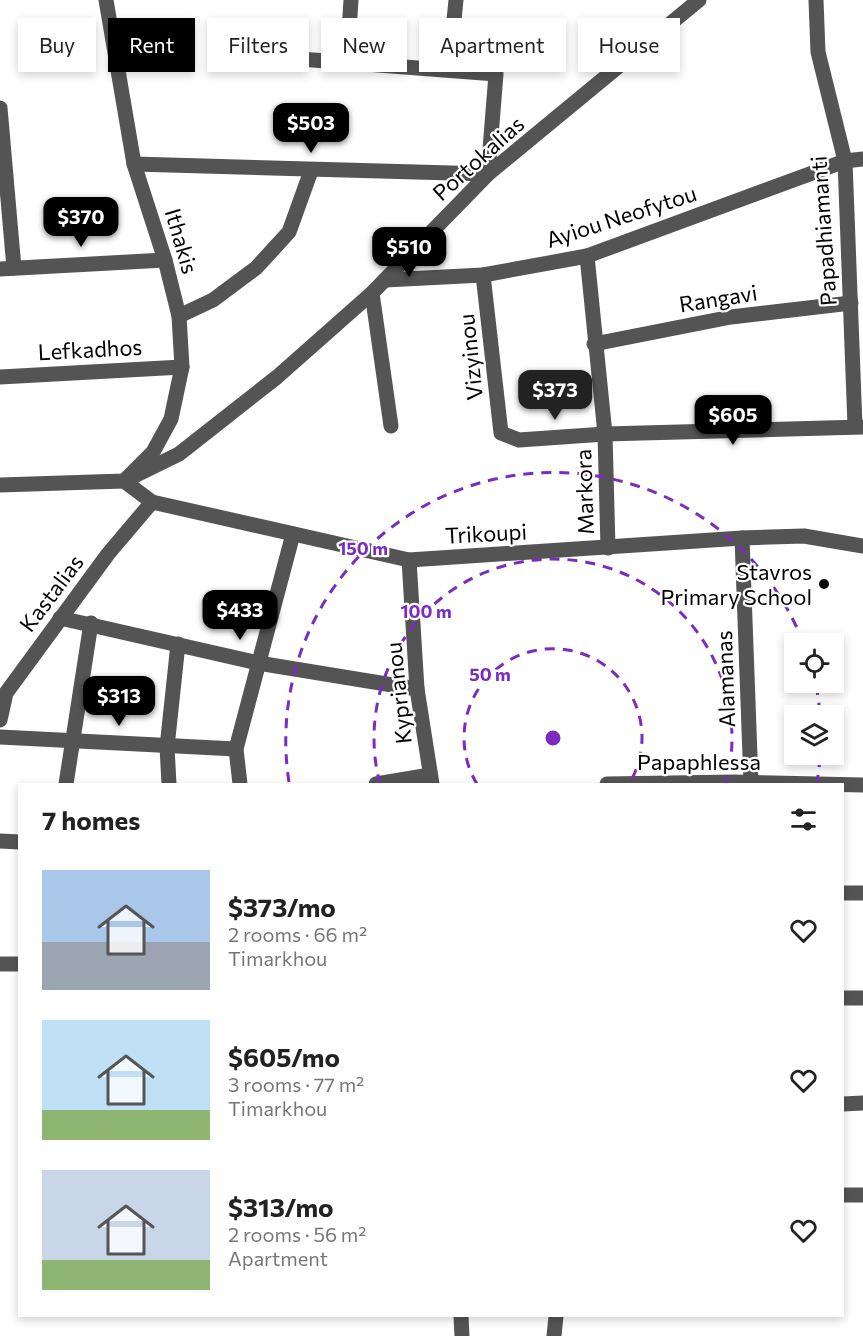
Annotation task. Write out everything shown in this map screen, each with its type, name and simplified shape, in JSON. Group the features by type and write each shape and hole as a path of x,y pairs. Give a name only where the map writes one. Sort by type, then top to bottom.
{"street":[{"name":"Ithakis","path":"106,0 134,164 165,261 179,316 182,367 171,419 153,452 124,481"},
{"path":"350,18 351,0"},
{"path":"454,18 456,0"},
{"name":"Portokalias","path":"0,485 124,481 179,454 277,377 372,293 488,174 699,0"},
{"name":"Papadhiamanti","path":"816,0 818,52 845,161 859,426"},
{"path":"134,164 311,171 488,174 496,74 472,72"},
{"path":"0,108 7,268 165,261"},
{"name":"Ayiou Neofytou","path":"385,280 483,275 587,256 845,161 863,159"},
{"path":"179,316 213,300 247,274 290,232 311,171"},
{"name":"Markora","path":"587,256 594,344 605,434 608,548"},
{"name":"Vizyinou","path":"483,275 501,433 519,440 605,434"},
{"path":"372,293 391,426"},
{"name":"Rangavi","path":"594,344 730,317 851,303"},
{"name":"Lefkadhos","path":"0,377 182,367"},
{"path":"605,434 859,426"},
{"name":"Trikoupi","path":"124,481 152,501 409,560 804,536 863,546"},
{"name":"Kastalias","path":"0,720 6,693 60,618 152,501"},
{"path":"240,783 236,749 293,534"},
{"name":"Alamanas","path":"742,538 751,783"},
{"name":"Kyprianou","path":"409,560 417,689 431,780"},
{"path":"60,618 258,663 417,689"},
{"path":"66,783 91,624"},
{"path":"169,783 167,747 178,644"},
{"path":"0,737 236,749"},
{"path":"390,783 431,780"},
{"name":"Papaphlessa","path":"734,783 751,783"},
{"name":"Papaphlessa","path":"844,785 863,785"},
{"path":"0,841 18,842"},
{"path":"844,893 863,893"},
{"path":"0,964 18,964"},
{"path":"844,998 863,998"},
{"path":"844,1104 863,1103"},
{"path":"844,1195 863,1195"},
{"path":"462,1317 462,1336"},
{"path":"554,1336 556,1317"}],"place":[{"name":"Stavros Primary School","path":"824,584"}]}
